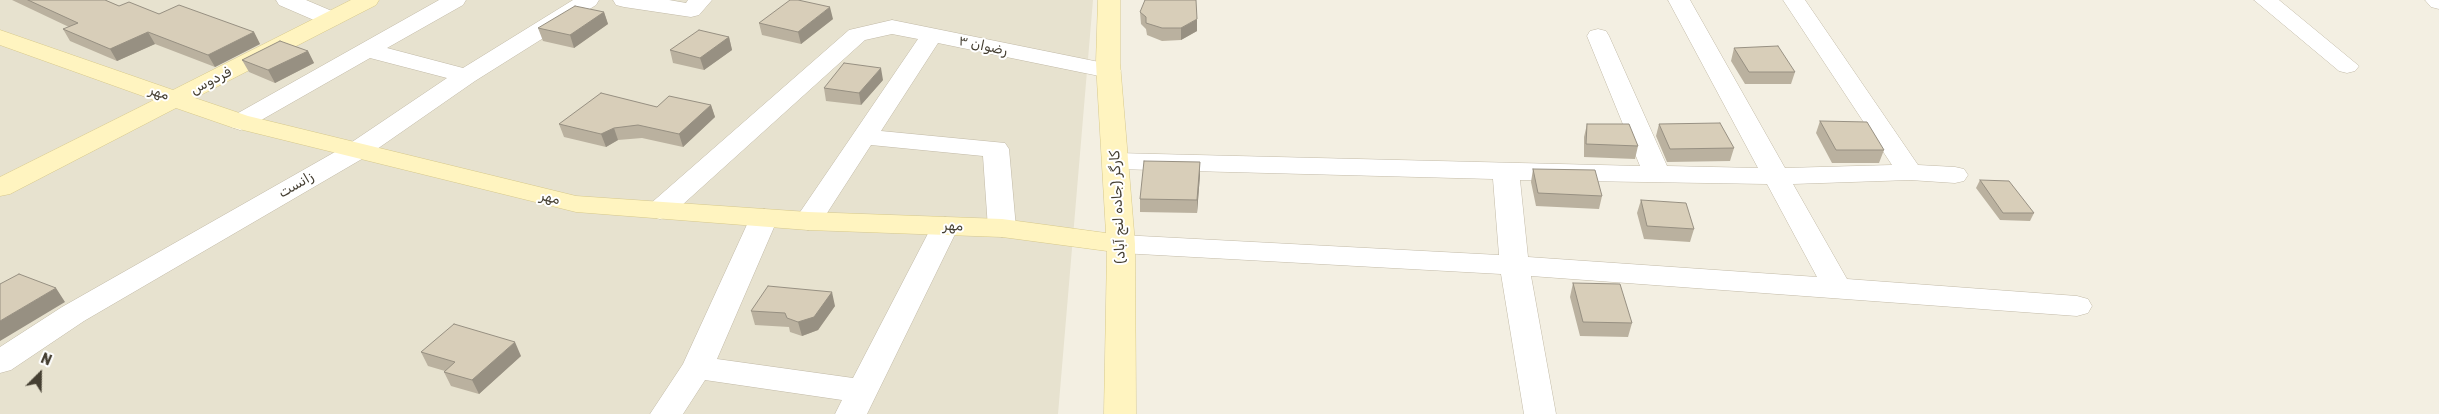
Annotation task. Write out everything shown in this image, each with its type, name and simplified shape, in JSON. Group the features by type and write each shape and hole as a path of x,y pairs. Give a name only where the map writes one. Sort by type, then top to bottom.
{"street":[{"path":"287,0 331,19"},
{"name":"فردوس","path":"0,188 368,0"},
{"path":"240,122 455,0"},
{"name":"زانست","path":"0,362 73,314 358,150 466,76 588,0"},
{"path":"624,0 691,10 701,0"},
{"name":"کارگر (جاده لنج آباد)","path":"1109,0 1109,72 1121,244 1120,414"},
{"path":"1679,0 1838,289"},
{"path":"1794,0 1910,172"},
{"path":"2265,0 2347,66"},
{"name":"رضوان ۳","path":"660,210 857,35 892,27 1109,72"},
{"path":"808,221 932,35"},
{"path":"1598,36 1657,174"},
{"name":"مهر","path":"0,37 240,122 576,204 808,221 1002,228 1121,244"},
{"path":"366,50 466,76"},
{"path":"864,137 996,149 1002,228"},
{"path":"1116,161 1506,172 1777,176 1910,172 1955,175"},
{"path":"1506,172 1514,265 1540,414"},
{"path":"666,414 697,368 764,218"},
{"path":"697,368 857,403 945,226"},
{"path":"1121,244 1514,265 2077,306"}],"shaded area":[{"path":"0,0 1093,0 1058,414 0,414"}],"building":[{"path":"28,0 105,0 119,6 129,2 159,14 179,5 254,32 208,55 148,32 110,49 63,29 78,23"},
{"path":"790,0 830,7 798,32 759,23"},
{"path":"1145,0 1196,0 1197,19 1181,28 1162,28 1146,23 1146,17 1140,12"},
{"path":"575,6 604,12 570,35 538,28"},
{"path":"699,30 729,37 700,58 670,50"},
{"path":"280,41 308,51 268,70 242,60"},
{"path":"1778,46 1795,72 1749,72 1734,48"},
{"path":"844,63 881,68 859,93 824,88"},
{"path":"601,93 657,107 669,96 711,105 679,134 638,125 614,128 601,134 559,124"},
{"path":"1820,121 1867,122 1884,150 1836,150"},
{"path":"1720,123 1734,148 1670,149 1659,124"},
{"path":"1587,124 1629,124 1638,146 1586,144"},
{"path":"1144,161 1200,162 1197,200 1140,199"},
{"path":"1533,169 1595,170 1602,196 1538,193"},
{"path":"1980,180 2009,181 2034,213 2003,213"},
{"path":"1641,200 1686,203 1694,229 1647,226"},
{"path":"19,274 56,288 0,321 0,284"},
{"path":"1573,283 1620,284 1632,323 1583,322"},
{"path":"768,286 832,292 814,317 798,322 787,318 785,313 751,311"},
{"path":"454,324 515,342 472,380 444,372 455,362 421,352"}]}
